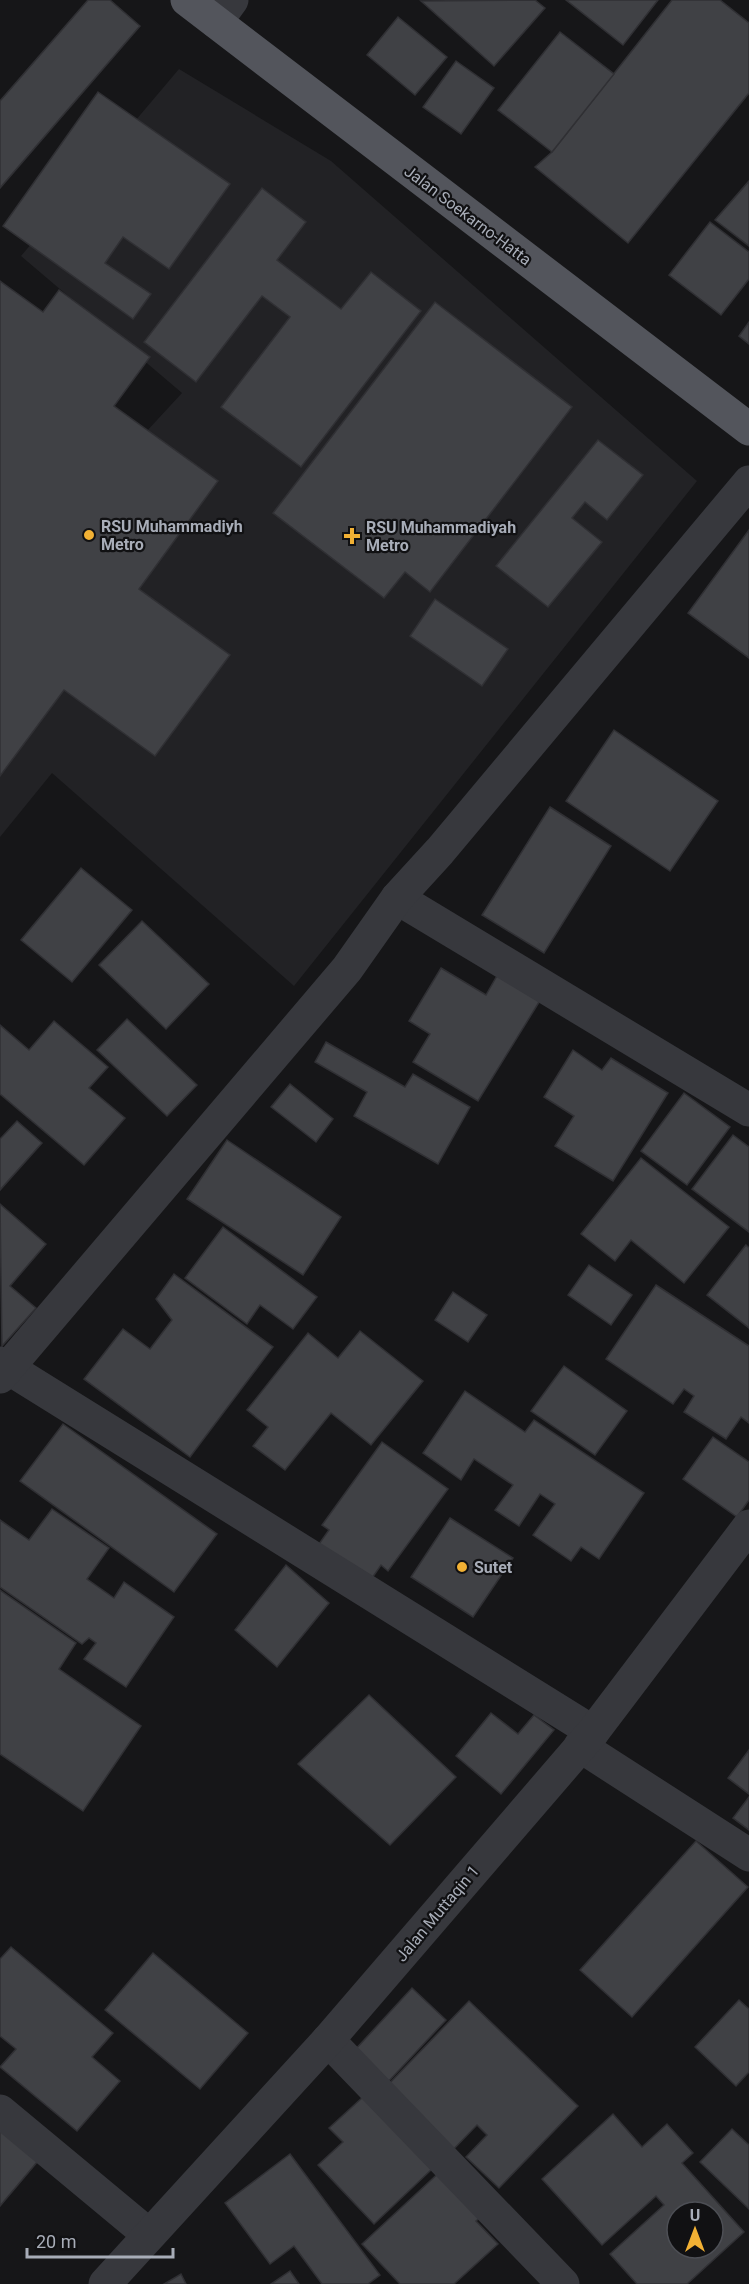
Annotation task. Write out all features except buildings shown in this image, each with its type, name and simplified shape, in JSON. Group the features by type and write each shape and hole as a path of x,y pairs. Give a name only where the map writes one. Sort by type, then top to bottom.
{"main road":[{"name":"Jalan Soekarno-Hatta","path":"187,0 224,11 749,429"}],"street":[{"path":"749,482 440,851 397,897 347,969 2,1370 586,1739 749,1855"},
{"path":"397,897 749,1110"},
{"name":"Jalan Muttaqin 1","path":"105,2284 148,2234 328,2040 586,1739 749,1526"},
{"path":"328,2040 563,2284"},
{"path":"0,2111 148,2234"}],"shaded area":[{"name":"RSU Muhammadiyah Metro","path":"179,69 331,161 697,481 294,986 52,773 0,837 0,590 182,393 21,256"}],"place":[{"name":"RSU Muhammadiyh Metro","path":"89,535"},
{"name":"RSU Muhammadiyah Metro","path":"352,536"},
{"name":"Sutet","path":"462,1567"}]}
